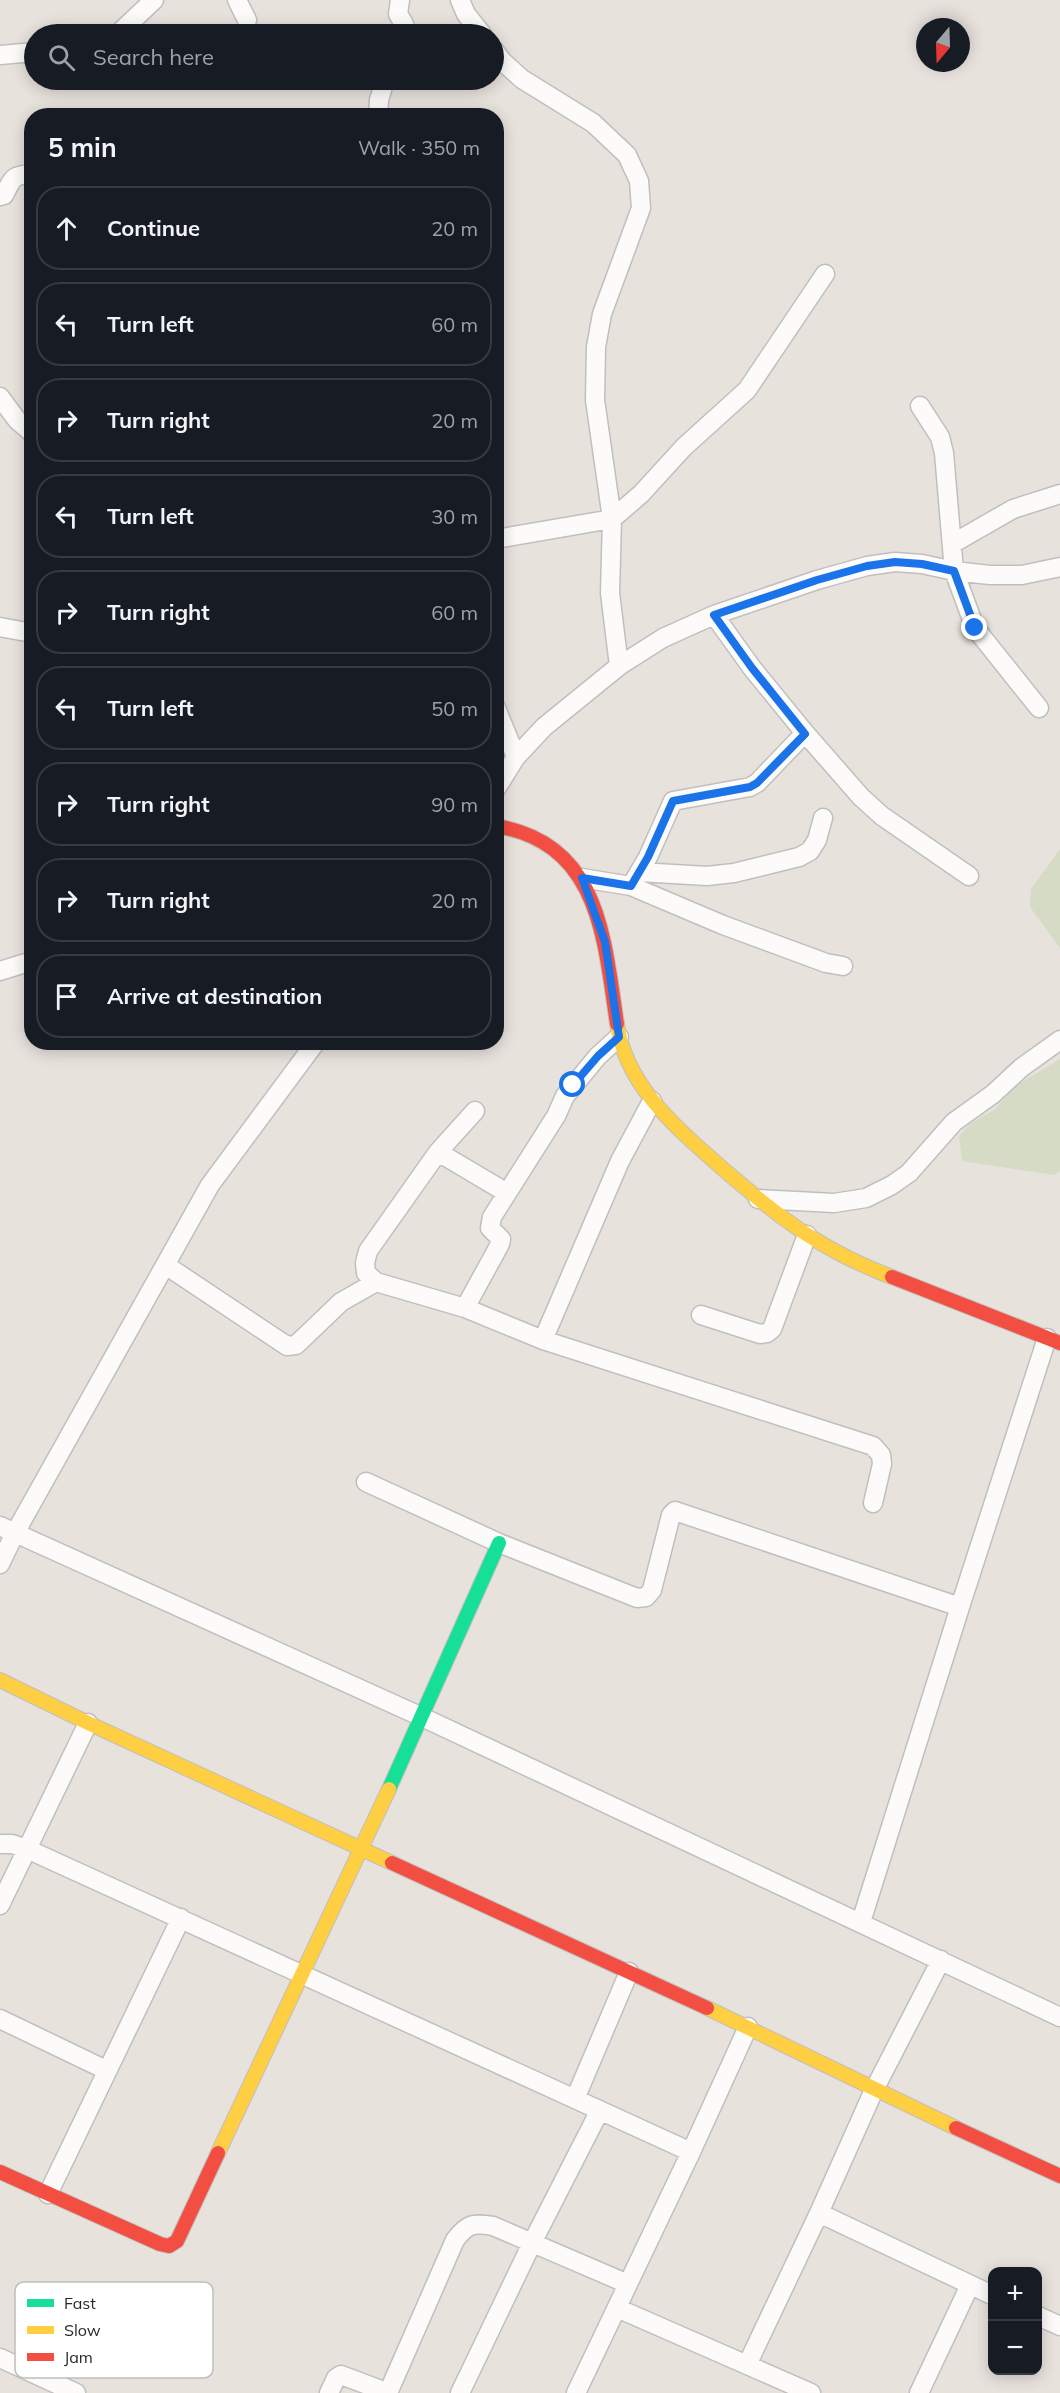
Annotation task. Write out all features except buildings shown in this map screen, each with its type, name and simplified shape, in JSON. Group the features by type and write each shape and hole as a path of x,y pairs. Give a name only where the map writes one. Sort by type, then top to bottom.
{"street":[{"path":"129,24 154,0"},
{"path":"237,0 247,20"},
{"path":"400,0 398,14 404,24"},
{"path":"460,0 466,14 474,24"},
{"path":"0,55 24,53"},
{"path":"504,64 522,79 593,123 627,155 639,181 641,208 602,314 596,347 595,400 612,519 610,593 619,666"},
{"path":"378,108 382,90"},
{"path":"0,196 4,195 12,178 24,176"},
{"path":"504,538 612,519 641,494 684,447 747,390 825,274"},
{"path":"0,397 24,426"},
{"path":"920,406 940,437 944,453 954,571 975,628 1038,708"},
{"path":"952,544 1013,509 1060,494"},
{"path":"504,776 516,757 544,727 619,666 663,638 714,615 817,580 867,566 922,564 954,571 990,575 1022,575 1060,567"},
{"path":"714,615 752,668 805,734 861,797 882,816 969,876"},
{"path":"0,627 24,632"},
{"path":"504,728 516,757"},
{"path":"635,879 648,857 673,801 750,787 757,783 805,734"},
{"path":"582,878 635,879 734,873 810,851 817,840 824,818"},
{"path":"504,827 520,830 540,839 564,856 582,878 605,942 619,1037 632,1070 652,1101 686,1136 758,1199 807,1235 881,1274 1054,1340 960,1607 861,1922"},
{"path":"635,879 734,928 826,963 843,966"},
{"path":"0,970 24,963"},
{"path":"465,1308 500,1244 501,1239 490,1228 489,1223 556,1116 565,1096 598,1056 619,1037"},
{"path":"758,1199 834,1203 866,1198 892,1185 909,1173 954,1122 993,1094 1020,1068 1060,1040"},
{"path":"0,1564 7,1529 167,1266 210,1185 310,1050"},
{"path":"543,1340 620,1161 652,1101"},
{"path":"475,1111 438,1152 368,1251 365,1263 366,1273 376,1282 465,1308 543,1340 873,1446 881,1455 882,1464 873,1503"},
{"path":"438,1152 507,1193"},
{"path":"701,1315 760,1334 767,1333 772,1329 807,1235"},
{"path":"167,1266 287,1346 296,1345 342,1302 376,1282"},
{"path":"366,1482 499,1543 637,1598 646,1597 652,1590 671,1515 675,1511 960,1607"},
{"path":"7,1529 422,1717 1060,2017"},
{"path":"0,2172 160,2244 169,2246 177,2241 362,1849 499,1543"},
{"path":"0,1680 88,1723 748,2027 874,2090 1060,2176"},
{"path":"0,1905 88,1723"},
{"path":"0,1844 12,1844 27,1849 692,2152"},
{"path":"48,2194 181,1918"},
{"path":"747,2365 874,2090 940,1960"},
{"path":"575,2099 629,1972"},
{"path":"0,2019 106,2070"},
{"path":"576,2393 692,2152 748,2027"},
{"path":"460,2393 532,2242 600,2110"},
{"path":"819,2213 988,2293"},
{"path":"329,2393 336,2378 341,2375 388,2393 455,2240 465,2227 477,2224 493,2226 628,2284"},
{"path":"919,2393 970,2285"},
{"path":"617,2307 811,2393"},
{"path":"1042,2318 1060,2326"},
{"path":"0,2358 15,2365"},
{"path":"43,2378 76,2393"}],"green space":[{"path":"1060,849 1060,948 1030,907 1031,889"},
{"path":"1060,1059 1060,1171 1054,1175 962,1161 959,1136 971,1123 994,1110 1017,1085"}],"traffic: fast":[{"path":"389,1789 499,1543"}],"traffic: slow":[{"path":"617,1024 622,1047 631,1068 656,1105 689,1138 753,1195 795,1227 837,1252 892,1277"},
{"path":"0,1680 392,1863"},
{"path":"218,2153 389,1789"},
{"path":"707,2008 956,2128"}],"traffic: jam":[{"path":"504,828 531,836 557,852 577,873 591,899 600,928 617,1024"},
{"path":"892,1277 1060,1343"},
{"path":"392,1863 707,2008"},
{"path":"956,2128 1060,2176"},
{"path":"0,2172 169,2246 177,2241 218,2153"}],"route":[{"path":"573,1085 598,1056 619,1037 605,942 582,878 631,886 648,857 673,801 750,787 757,783 805,734 752,668 714,615 817,580 867,566 895,562 922,564 954,571 975,628"}]}
